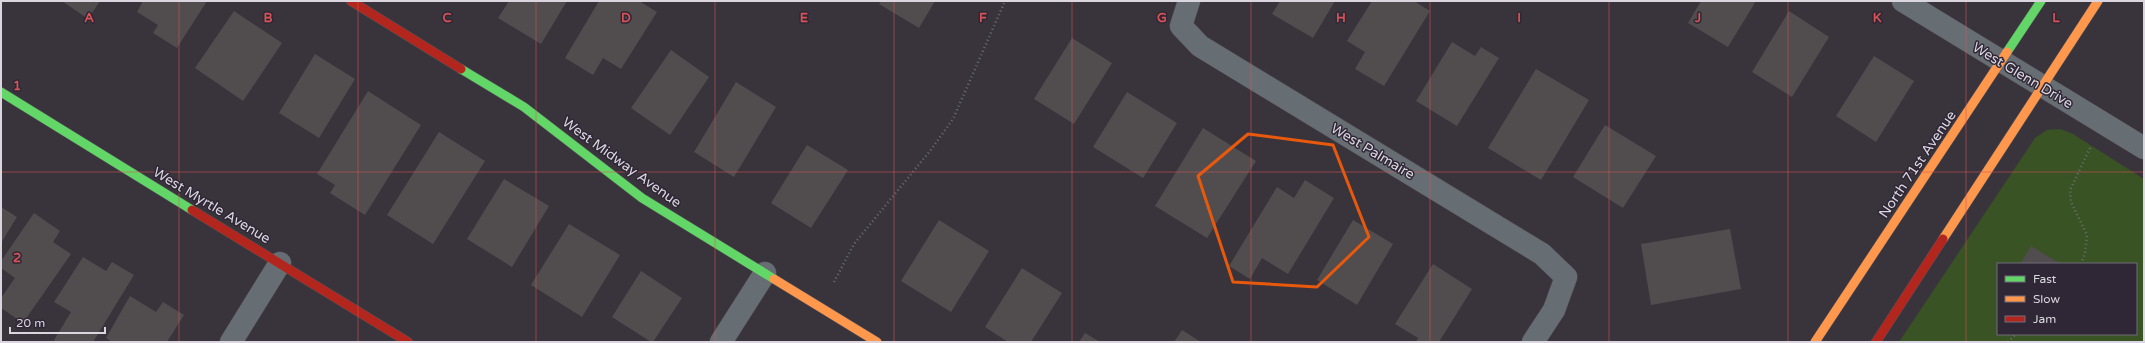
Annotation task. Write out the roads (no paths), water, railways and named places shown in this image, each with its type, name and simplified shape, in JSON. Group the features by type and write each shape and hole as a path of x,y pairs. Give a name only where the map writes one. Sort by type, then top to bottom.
{"street":[{"name":"West Midway Avenue","path":"351,1 524,107 642,198 877,342"},
{"name":"West Palmaire","path":"1189,1 1180,26 1200,46 1542,254 1566,277 1554,310 1533,342"},
{"name":"West Glenn Drive","path":"1903,1 2144,148"},
{"name":"North 71st Avenue","path":"1815,342 2042,1"},
{"path":"1876,342 2098,1"},
{"name":"West Myrtle Avenue","path":"1,92 408,342"},
{"path":"231,342 280,263"},
{"path":"721,342 765,273"}]}
